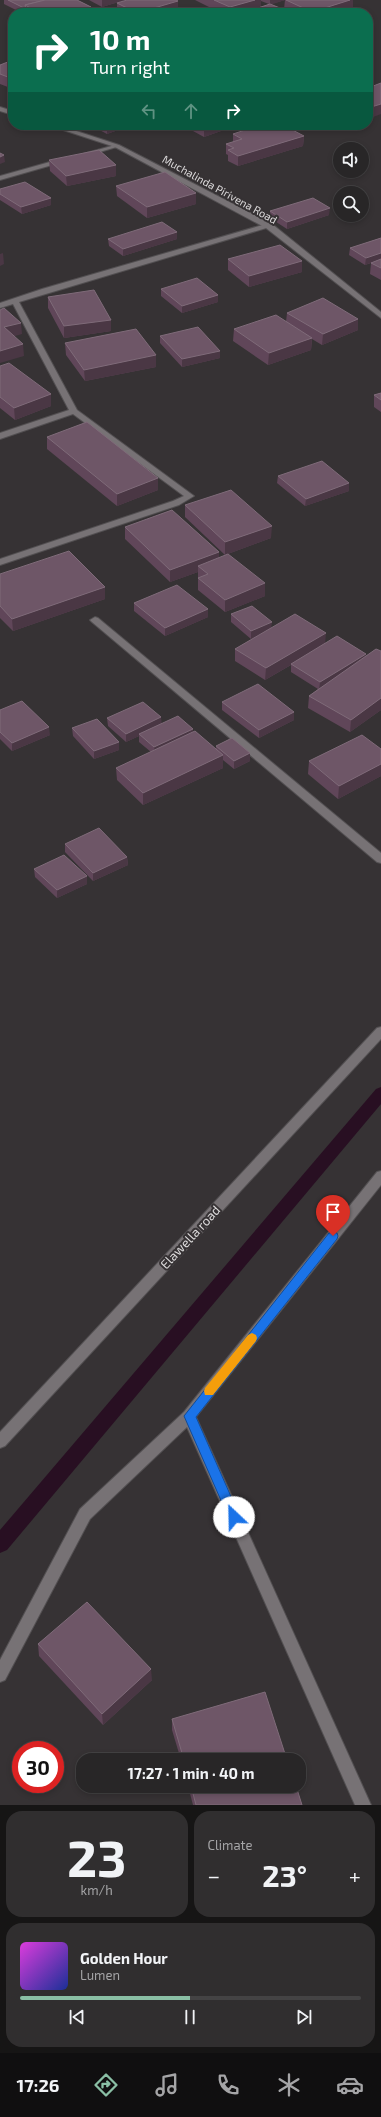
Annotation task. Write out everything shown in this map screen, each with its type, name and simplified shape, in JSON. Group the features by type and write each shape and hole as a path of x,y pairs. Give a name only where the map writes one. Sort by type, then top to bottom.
{"street":[{"name":"Muchalinda Pirivena Road","path":"66,130 116,146 269,226 381,316"},
{"path":"0,178 116,146"},
{"path":"0,306 269,226"},
{"path":"0,562 176,503 190,496 74,411 15,301"},
{"path":"0,436 74,411"},
{"path":"95,620 381,859"},
{"name":"Elawella road","path":"0,1442 381,1031"},
{"path":"0,1675 85,1514 189,1416 381,1176"},
{"path":"189,1416 363,1805"}],"building":[{"path":"8,0 45,0 25,5 26,8"},
{"path":"45,0 77,0 91,7 31,8 25,5"},
{"path":"127,0 178,1 154,8 127,8 117,3"},
{"path":"214,0 255,0 230,7"},
{"path":"286,0 350,0 325,8 303,8"},
{"path":"270,4 280,8 258,8"},
{"path":"8,62 8,77 0,74 0,65"},
{"path":"381,83 381,104 373,106 373,86"},
{"path":"245,130 293,130 304,136 238,156 228,150 234,148 226,144 242,139 233,134"},
{"path":"99,150 116,165 66,176 49,160"},
{"path":"165,172 196,193 147,207 116,186"},
{"path":"25,182 51,198 21,207 0,194 0,189"},
{"path":"313,198 330,208 287,222 270,211"},
{"path":"162,222 177,232 123,249 108,239"},
{"path":"381,238 381,253 366,258 350,248"},
{"path":"280,245 302,261 249,276 228,259"},
{"path":"381,259 381,268 371,263"},
{"path":"197,278 218,295 182,306 161,289"},
{"path":"94,290 111,320 64,326 48,297"},
{"path":"323,298 358,319 323,334 287,313"},
{"path":"4,308 21,323 4,327 23,344 0,351 0,310"},
{"path":"276,315 312,338 269,353 234,329"},
{"path":"198,327 220,351 182,359 160,336"},
{"path":"136,329 156,355 84,370 65,343"},
{"path":"9,363 51,394 14,408 0,397 0,366"},
{"path":"381,393 381,400 374,395"},
{"path":"87,422 158,478 117,494 47,437"},
{"path":"322,461 349,483 306,499 278,476"},
{"path":"231,490 272,526 225,542 185,505"},
{"path":"172,510 219,552 170,570 125,527"},
{"path":"69,551 105,587 12,619 0,606 0,574"},
{"path":"228,554 265,583 225,600 198,578 208,574 198,566"},
{"path":"177,585 208,609 165,628 134,603"},
{"path":"252,606 272,622 251,631 231,614"},
{"path":"295,614 326,633 266,668 235,649"},
{"path":"337,636 366,654 320,682 291,664"},
{"path":"376,649 381,651 381,698 351,720 309,696"},
{"path":"258,684 294,712 259,730 222,702"},
{"path":"22,701 49,727 12,743 0,732 0,710"},
{"path":"143,702 161,717 126,734 107,718"},
{"path":"178,716 193,729 154,747 139,734"},
{"path":"97,719 119,742 94,751 72,728"},
{"path":"195,731 223,755 143,793 116,768"},
{"path":"362,735 381,749 381,764 339,786 309,761"},
{"path":"232,738 250,753 234,761 216,746"},
{"path":"99,828 127,857 93,873 65,844"},
{"path":"64,855 87,876 57,890 34,869"},
{"path":"87,1602 151,1669 102,1714 38,1644"},
{"path":"265,1692 285,1753 182,1753 172,1719"},
{"path":"193,1793 298,1793 302,1805 196,1805"}],"waterway":[{"path":"0,1544 381,1093"}],"slow traffic":[{"path":"209,1391 252,1338"}],"route":[{"path":"234,1517 189,1416 333,1236"}]}
